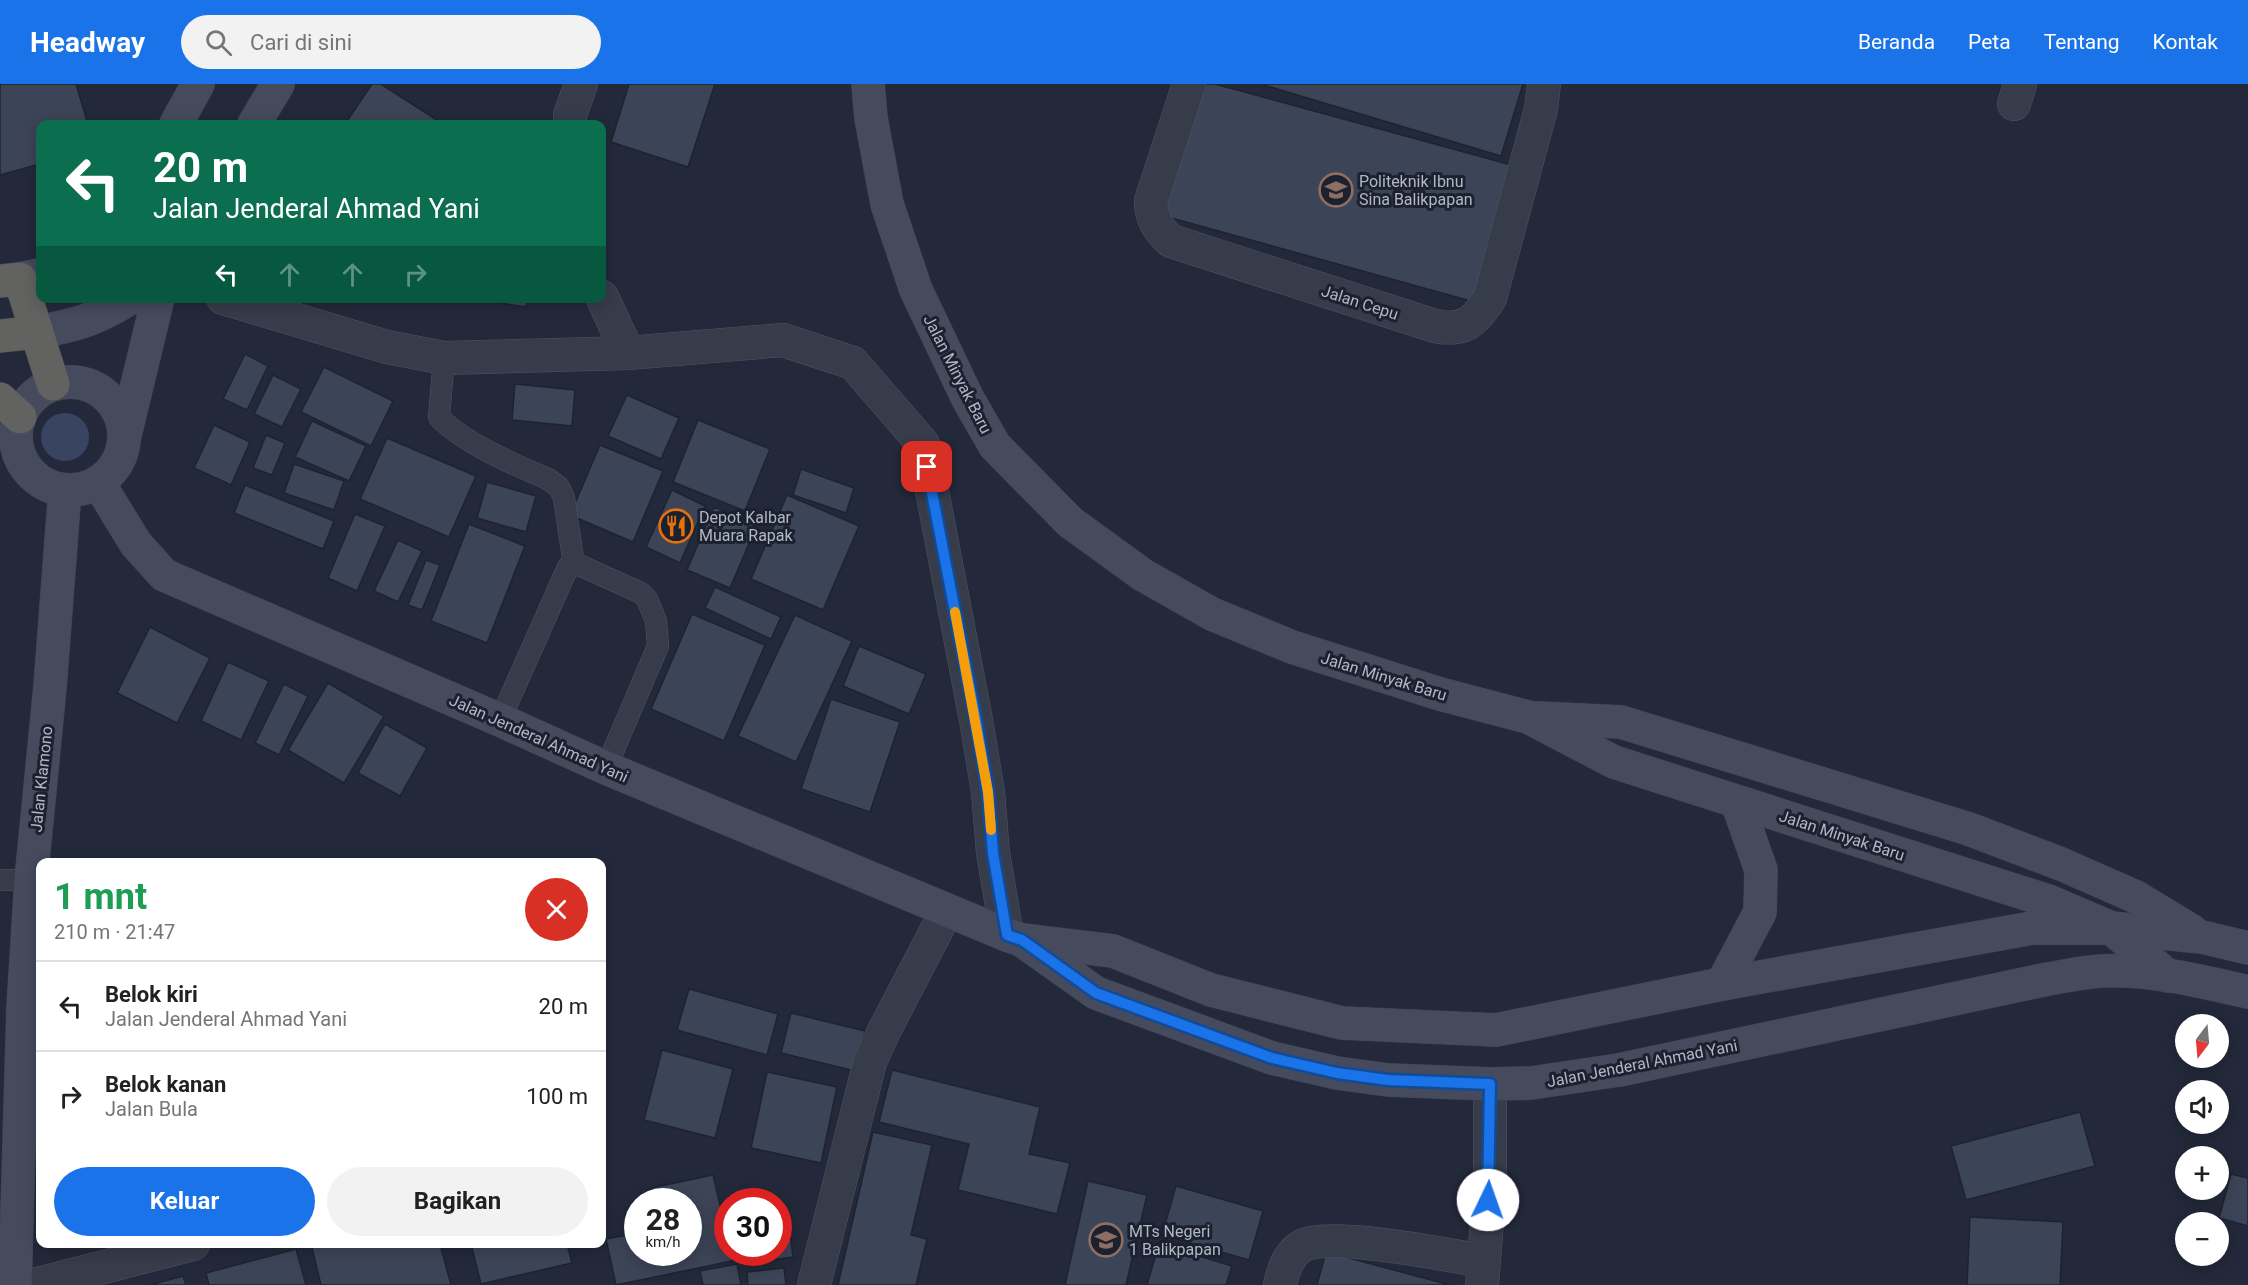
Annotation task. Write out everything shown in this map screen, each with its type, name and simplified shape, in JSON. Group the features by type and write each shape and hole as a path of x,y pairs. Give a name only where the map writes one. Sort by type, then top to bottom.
{"highway":[{"path":"20,278 53,384"},
{"path":"0,336 37,332"}],"main road":[{"path":"178,120 198,84"},
{"path":"256,120 279,84"},
{"name":"Jalan Minyak Baru","path":"868,84 871,118 887,204 916,290 968,399 995,446 1070,522 1143,575 1212,614 1292,647 1440,694 1528,717 1614,762 2048,901 2111,928 2168,976"},
{"path":"37,332 77,325 102,315 122,303"},
{"path":"120,455 124,438 122,421 114,405 102,393 87,385 69,381 53,384 39,391 27,402 10,408 17,448 23,464 34,477 47,485 65,490 87,488 98,482 111,471 120,455 157,303"},
{"name":"Jalan Jenderal Ahmad Yani","path":"98,482 135,544 164,575 606,768 1014,938 1096,993 1272,1058 1337,1073 1388,1080 1490,1084 1531,1083 1619,1070 2048,979 2103,971 2168,976 2248,992"},
{"name":"Jalan Klamono","path":"15,1285 32,1009 15,880 50,687 65,490"},
{"path":"1528,717 1621,722 1969,829 2061,864 2136,897 2202,937"},
{"path":"1722,984 1760,912 1761,870 1737,802"},
{"name":"Jalan Jenderal Ahmad Yani","path":"1014,938 1113,951 1210,990 1342,1023 1496,1030 1722,984 2032,928 2111,928 2202,937 2248,948"}],"street":[{"path":"570,120 581,84"},
{"name":"Jalan Cepu","path":"1189,84 1151,201 1151,213 1161,231 1172,241 1449,329 1464,326 1479,316 1490,298 1541,109 1544,84"},
{"path":"240,303 387,347 444,358 628,353 783,340 854,363 923,444 978,731 988,792 993,853 1014,938"},
{"path":"605,303 628,353"},
{"path":"814,1285 870,1062 947,910"},
{"path":"1280,1285 1292,1253 1303,1245 1324,1240 1484,1259 1490,1184 1490,1084"},
{"path":"34,1285 177,1248"}],"lane":[{"path":"444,358 439,417 456,432 474,443 548,479 559,487 564,498 574,565"},
{"path":"500,720 568,567 574,565 641,593 647,599 656,621 658,646 606,768"}],"water":[{"path":"65,413 82,420 89,437 82,454 65,461 48,454 41,437 48,420"}],"building":[{"path":"0,84 76,84 87,120 36,120 36,165 0,175"},
{"path":"372,84 381,84 437,120 348,120"},
{"path":"629,84 715,84 688,167 611,142"},
{"name":"Politeknik Ibnu Sina Balikpapan","path":"1192,84 1215,84 1515,166 1478,303 1157,214"},
{"path":"1261,84 1523,84 1501,156"},
{"path":"500,303 526,303 526,307"},
{"path":"245,354 268,366 247,410 223,399"},
{"path":"324,367 393,401 371,446 301,412"},
{"path":"273,375 301,389 282,427 254,414"},
{"path":"515,384 575,390 572,426 512,420"},
{"path":"627,395 679,418 661,459 608,436"},
{"path":"698,420 770,449 745,511 673,482"},
{"path":"312,421 366,446 349,481 295,457"},
{"path":"214,425 250,442 231,485 194,468"},
{"path":"266,435 285,443 272,475 253,468"},
{"path":"387,438 476,476 449,537 360,499"},
{"path":"600,445 663,471 633,542 570,515"},
{"path":"294,464 344,481 334,510 284,493"},
{"path":"801,469 854,488 846,513 793,495"},
{"path":"487,482 536,496 526,532 477,518"},
{"path":"245,485 334,521 323,549 234,513"},
{"name":"Depot Kalbar Muara Rapak","path":"672,490 705,506 680,563 646,547"},
{"path":"787,495 859,526 823,610 751,579"},
{"path":"714,507 757,525 730,588 687,570"},
{"path":"355,514 385,526 357,591 328,578"},
{"path":"469,524 525,546 487,643 431,621"},
{"path":"398,540 422,551 398,602 374,591"},
{"path":"426,560 440,565 422,610 408,605"},
{"path":"715,587 781,617 771,639 705,608"},
{"path":"692,614 765,645 724,741 651,709"},
{"path":"795,615 852,641 796,762 738,736"},
{"path":"150,627 210,658 177,723 117,693"},
{"path":"859,646 926,674 909,714 843,686"},
{"path":"228,662 269,681 241,740 201,721"},
{"path":"328,683 384,716 344,783 288,750"},
{"path":"284,684 308,696 279,755 255,743"},
{"path":"831,699 900,722 870,812 801,789"},
{"path":"385,724 427,748 400,796 358,773"},
{"path":"689,989 778,1014 767,1055 677,1030"},
{"path":"791,1013 865,1031 855,1071 781,1053"},
{"path":"662,1050 733,1069 715,1138 644,1120"},
{"path":"892,1070 1040,1107 1029,1154 1070,1163 1057,1214 958,1190 969,1144 879,1122"},
{"path":"767,1072 837,1087 821,1163 751,1148"},
{"path":"2080,1112 2095,1166 1966,1200 1951,1146"},
{"path":"873,1132 932,1145 911,1235 927,1239 916,1285 838,1285"},
{"path":"2231,1174 2248,1178 2248,1226 2229,1221 2229,1212 2221,1212 2224,1200 2229,1200"},
{"path":"713,1175 716,1188 714,1188 714,1265 616,1285 606,1239 624,1236 624,1266 702,1266 702,1188 651,1188"},
{"name":"MTs Negeri 1 Balikpapan","path":"1088,1181 1147,1195 1126,1285 1065,1285"},
{"path":"1176,1186 1263,1211 1249,1260 1162,1235"},
{"path":"1970,1217 2063,1222 2060,1285 1967,1285"},
{"path":"1159,1244 1232,1266 1226,1285 1147,1285"},
{"path":"312,1248 441,1248 451,1285 321,1285"},
{"path":"472,1248 568,1248 572,1263 481,1284"},
{"path":"296,1249 306,1285 209,1285 206,1273"},
{"path":"1326,1252 1450,1285 1317,1285"},
{"path":"737,1266 741,1285 703,1285 700,1271"},
{"path":"784,1268 786,1285 748,1285 747,1272"},
{"path":"183,1276 186,1285 150,1285"}],"slow traffic":[{"path":"955,612 988,792 991,830"}],"place":[{"name":"Politeknik Ibnu Sina Balikpapan","path":"1336,190"},
{"name":"Depot Kalbar Muara Rapak","path":"676,526"},
{"name":"MTs Negeri 1 Balikpapan","path":"1106,1240"}],"route":[{"path":"927,467 976,720 988,792 993,853 1007,935 1022,940 1096,993 1272,1058 1337,1073 1388,1080 1490,1084 1488,1200"}]}
